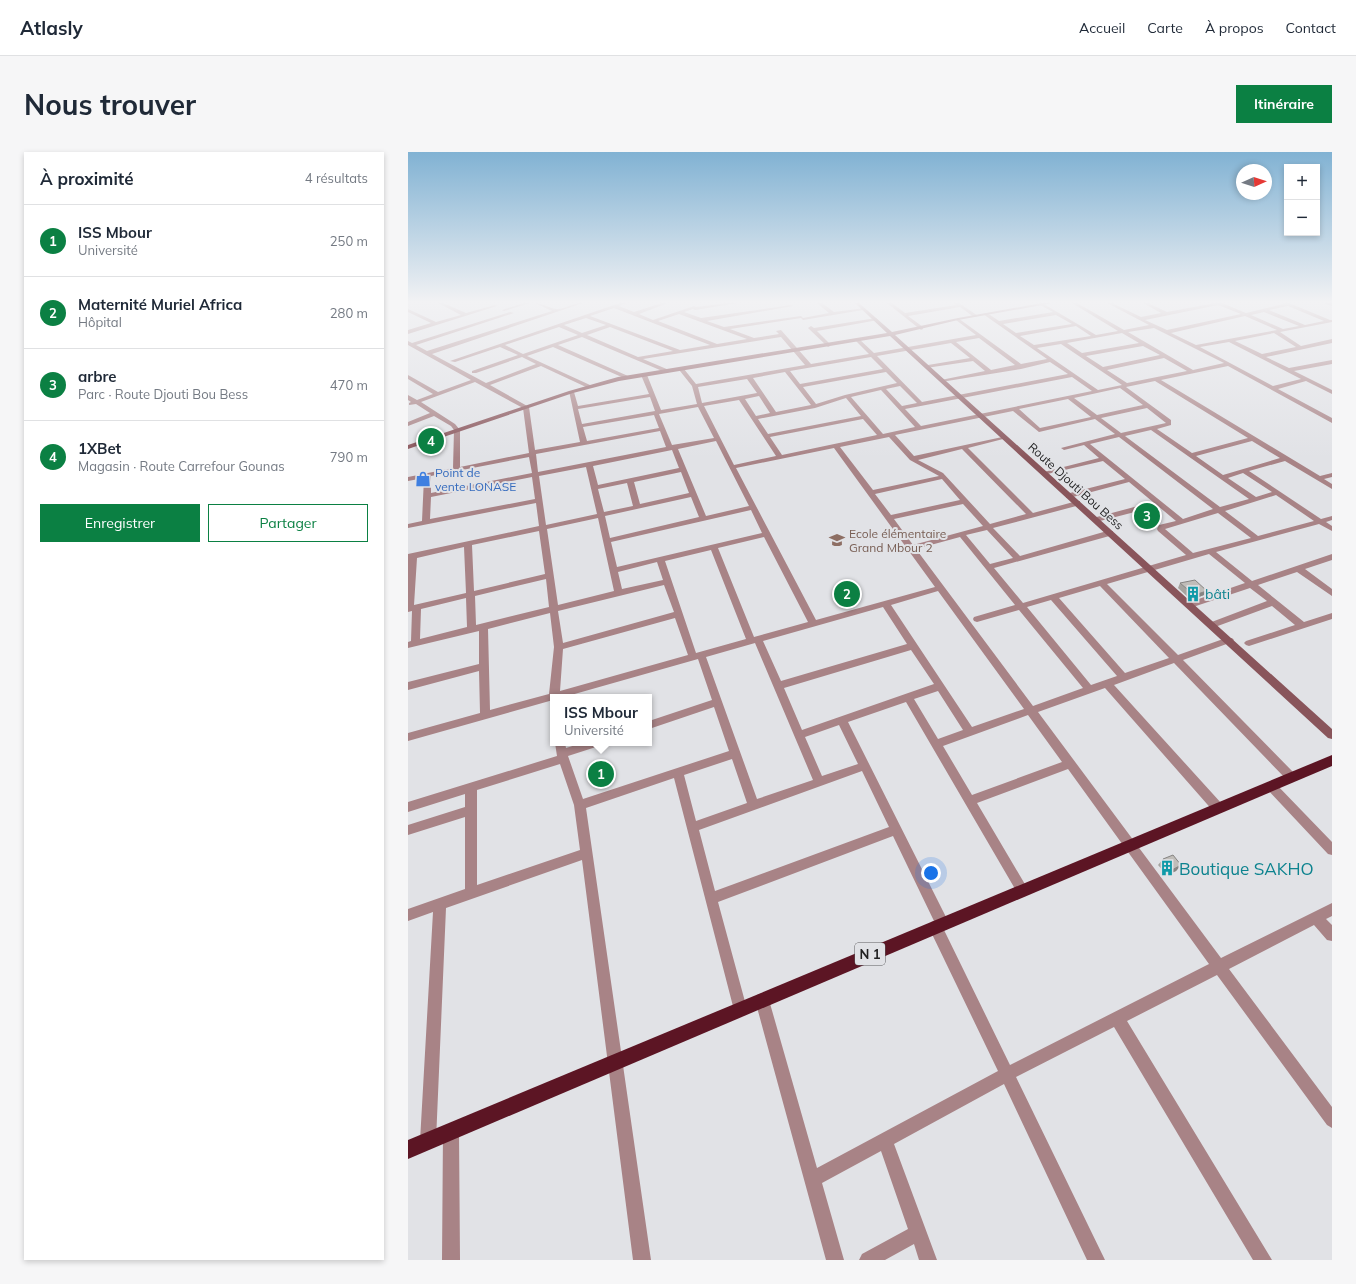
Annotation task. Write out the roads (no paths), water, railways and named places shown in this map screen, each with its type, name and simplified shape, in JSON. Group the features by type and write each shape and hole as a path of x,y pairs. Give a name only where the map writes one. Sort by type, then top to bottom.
{"highway":[{"name":"N 1","path":"408,1150 1332,760"}],"main road":[{"path":"408,447 588,386 626,377 682,370 774,355"},
{"name":"Route Djouti Bou Bess","path":"914,355 1332,734"}],"street":[{"path":"430,355 445,358 474,372 523,355 588,386"},
{"path":"430,355 526,407 559,647 554,694"},
{"path":"453,362 473,355"},
{"path":"576,355 626,377"},
{"path":"631,355 667,371"},
{"path":"639,358 661,355"},
{"path":"799,355 810,367"},
{"path":"695,386 750,378 882,355"},
{"path":"968,355 990,372"},
{"path":"1005,355 1021,367"},
{"path":"1044,355 1096,391"},
{"path":"1064,448 1121,436 1170,423 1082,355"},
{"path":"1210,355 1330,418"},
{"path":"1262,356 1268,355"},
{"path":"874,356 920,404"},
{"path":"1102,369 1165,356 1191,371"},
{"path":"1262,356 1330,390"},
{"path":"928,368 974,359"},
{"path":"943,381 1052,360"},
{"path":"1288,370 1332,362"},
{"path":"486,384 541,364"},
{"path":"733,467 1229,364"},
{"path":"455,369 462,366"},
{"path":"682,370 695,386 700,405 814,623"},
{"path":"799,386 887,370"},
{"path":"787,371 815,406"},
{"path":"474,372 474,379"},
{"path":"644,375 652,395 662,429 703,518"},
{"path":"901,408 1072,375"},
{"path":"408,377 437,394"},
{"path":"750,378 774,414"},
{"path":"408,405 474,379"},
{"path":"1154,379 1332,487"},
{"path":"1273,388 1307,379"},
{"path":"754,418 815,406 847,396 901,384"},
{"path":"882,388 919,428"},
{"path":"571,392 584,443"},
{"path":"408,479 584,443 626,427 657,412 762,394"},
{"path":"575,408 652,395"},
{"path":"847,396 881,436"},
{"path":"408,397 453,425 457,430 456,470"},
{"path":"1069,397 1256,538"},
{"path":"741,398 780,457"},
{"path":"1014,408 1039,430 1147,406"},
{"path":"408,424 434,414"},
{"path":"766,436 864,417"},
{"path":"580,426 662,429"},
{"path":"1153,428 1255,500"},
{"path":"890,434 912,459 943,477 1019,559"},
{"path":"912,459 1005,437"},
{"path":"427,496 718,439"},
{"path":"1192,455 1253,439"},
{"path":"1086,444 1181,521"},
{"path":"836,446 1332,1120"},
{"path":"963,447 1031,515"},
{"path":"1044,473 1105,459"},
{"path":"1223,477 1285,459"},
{"path":"589,464 619,593"},
{"path":"595,488 682,470"},
{"path":"1244,471 1332,529"},
{"path":"426,523 428,475"},
{"path":"1318,479 1332,475"},
{"path":"871,493 943,477"},
{"path":"630,480 637,507"},
{"path":"1069,496 1130,480"},
{"path":"1192,556 1161,529 1181,521 1277,493"},
{"path":"668,581 411,644 410,556 692,495"},
{"path":"408,526 538,500"},
{"path":"889,518 965,500"},
{"path":"911,548 1077,503"},
{"path":"1096,520 1159,503"},
{"path":"607,541 753,507"},
{"path":"977,619 1192,556 1332,518"},
{"path":"989,567 1110,533"},
{"path":"614,570 767,534"},
{"path":"962,535 1089,689"},
{"path":"468,543 472,629"},
{"path":"713,546 755,640 778,686 818,782"},
{"path":"1210,551 1303,626"},
{"path":"1190,605 1332,557"},
{"path":"660,559 679,614 717,702 753,805"},
{"path":"1300,569 1330,590"},
{"path":"411,608 549,576"},
{"path":"1102,583 1291,777"},
{"path":"564,694 940,588"},
{"path":"1053,597 1123,677"},
{"path":"1212,625 1273,602"},
{"path":"885,603 970,732"},
{"path":"559,647 679,614"},
{"path":"1249,643 1332,616"},
{"path":"483,626 485,715"},
{"path":"936,744 1229,640"},
{"path":"778,686 913,646"},
{"path":"408,686 484,666"},
{"path":"1107,683 1218,808"},
{"path":"799,735 940,686"},
{"path":"908,697 1022,890"},
{"path":"408,737 550,698"},
{"path":"652,724 717,702"},
{"path":"842,720 896,830 1006,1074 1096,1260"},
{"path":"408,807 471,788 562,752 584,746"},
{"path":"562,752 580,805 642,1260"},
{"path":"580,805 735,753"},
{"path":"970,801 1069,764"},
{"path":"692,827 864,766"},
{"path":"678,772 740,1009"},
{"path":"1270,786 1332,850"},
{"path":"471,788 471,893"},
{"path":"408,830 471,810"},
{"path":"711,899 896,830"},
{"path":"408,915 587,853"},
{"path":"428,1141 440,904"},
{"path":"813,1179 1006,1074 1332,909"},
{"path":"1316,917 1332,935"},
{"path":"762,1000 835,1260"},
{"path":"1117,1018 1263,1260"},
{"path":"451,1132 451,1260"},
{"path":"885,1140 928,1260"},
{"path":"868,1260 918,1233"}],"place":[{"name":"1XBet","path":"431,441"},
{"name":"Point de vente LONASE","path":"423,479"},
{"name":"arbre","path":"1147,516"},
{"name":"Ecole élémentaire Grand Mbour 2","path":"837,540"},
{"name":"Maternité Muriel Africa","path":"847,594"},
{"name":"bâti","path":"1193,594"},
{"name":"ISS Mbour","path":"601,774"},
{"name":"Boutique SAKHO","path":"1167,868"}]}
